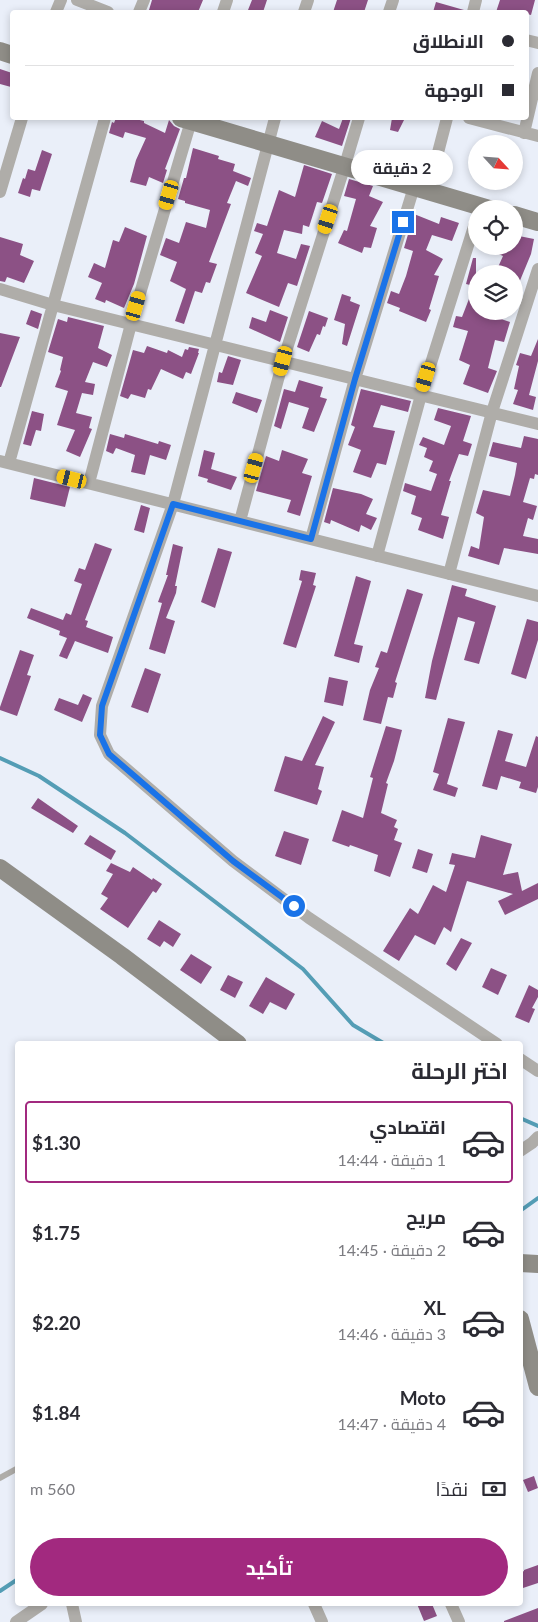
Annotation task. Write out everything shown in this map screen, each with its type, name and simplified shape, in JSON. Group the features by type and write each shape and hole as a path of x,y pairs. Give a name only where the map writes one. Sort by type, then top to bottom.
{"main road":[{"path":"189,120 421,189 468,206"},
{"path":"523,218 538,222"},
{"path":"0,868 122,956 234,1041"},
{"path":"523,1263 538,1264"},
{"path":"523,1330 538,1387"}],"street":[{"path":"77,0 103,10"},
{"path":"529,112 538,73"},
{"path":"0,192 21,120"},
{"path":"104,120 53,305 4,462 538,596"},
{"path":"88,483 186,120"},
{"path":"275,120 173,504 102,706 100,735 109,754 233,861 301,912 493,1041"},
{"path":"240,521 283,361 358,120"},
{"path":"311,539 355,379 421,189 447,120"},
{"path":"476,120 538,136"},
{"path":"524,133 527,120"},
{"path":"377,556 421,395 468,251"},
{"path":"449,574 492,412 538,269"},
{"path":"0,289 53,305 538,424"},
{"path":"523,1061 538,1071"},
{"path":"523,1150 536,1143"},
{"path":"16,1622 39,1606"},
{"path":"72,1606 76,1622"},
{"path":"315,1606 322,1622"},
{"path":"452,1606 459,1622"}],"lane":[{"path":"0,1478 15,1470"}],"building":[{"path":"152,0 203,0 199,10 149,10"},
{"path":"252,0 267,0 264,10 248,10"},
{"path":"337,0 368,0 365,10 334,10"},
{"path":"500,0 535,0 531,15 529,14 529,10 497,10"},
{"path":"436,2 464,10 434,10"},
{"path":"0,69 10,72 10,87 0,84"},
{"path":"115,120 140,120 165,133 169,120 180,129 165,169 167,170 163,183 149,177 146,186 130,182 136,160 146,138 125,132 123,138 109,133 112,122 114,123"},
{"path":"342,120 350,120 342,146 315,137 322,121 339,129"},
{"path":"392,120 404,120 398,132 390,130"},
{"path":"193,148 219,156 218,159 235,164 233,171 251,178 248,186 236,181 227,203 231,204 209,262 217,264 210,283 206,282 202,293 195,291 184,324 175,321 186,289 170,281 177,262 160,255 166,238 179,243 186,222 206,228 210,210 185,203 185,201 178,199 184,178 186,178"},
{"path":"42,150 52,154 40,191 32,189 30,197 18,193 28,169 35,171"},
{"path":"304,165 332,174 322,203 317,202 309,227 303,225 302,234 284,230 277,253 296,259 301,244 310,246 297,286 288,283 279,307 246,293 262,256 255,253 263,234 254,231 257,223 267,226 279,190 295,197"},
{"path":"349,179 373,186 369,196 383,202 370,226 377,228 371,248 364,247 362,253 338,243 344,230 347,231 356,199 344,196"},
{"path":"414,214 439,224 441,217 459,223 452,241 432,235 426,250 443,259 434,275 439,276 429,309 431,310 426,322 399,311 400,308 387,303 391,291 399,294 406,276 413,251 404,248"},
{"path":"125,227 147,236 134,284 124,308 106,300 105,303 95,299 102,283 88,277 94,263 105,268 113,240 119,242"},
{"path":"0,237 23,244 20,255 34,261 24,283 7,277 5,282 0,281"},
{"path":"523,237 534,239 531,254 523,273 523,265 499,265 503,256 501,255 523,255"},
{"path":"473,258 476,258 476,265 471,265"},
{"path":"342,294 351,297 350,301 360,305 347,346 342,344 345,324 334,320"},
{"path":"468,302 468,320 504,320 510,322 504,342 495,340 488,368 497,371 488,393 463,384 470,365 459,360 468,331 453,327 456,316 462,317"},
{"path":"31,310 42,314 38,329 26,324"},
{"path":"270,310 288,317 280,342 249,328 252,317 266,322"},
{"path":"309,311 328,318 320,335 317,334 309,352 297,347"},
{"path":"68,317 104,326 98,348 112,355 107,367 93,362 85,382 95,384 93,395 82,393 76,413 92,417 89,428 92,429 80,457 66,451 75,430 57,425 68,391 55,387 61,371 63,357 48,352 58,319 67,322"},
{"path":"0,333 20,337 1,387 0,387"},
{"path":"538,339 538,361 529,395 536,397 533,410 513,404 518,390 514,389 519,366 516,365 520,353 531,356"},
{"path":"147,346 167,353 168,350 182,357 185,349 188,350 189,347 199,349 199,353 191,374 186,372 183,379 161,369 151,390 148,389 145,398 131,394 128,399 120,396 133,350 144,353"},
{"path":"228,356 241,360 233,385 217,382 219,372 222,373"},
{"path":"299,380 323,387 320,397 327,399 314,432 302,428 309,408 289,402 281,429 274,426 284,389 295,392"},
{"path":"361,389 411,401 408,412 381,405 373,427 395,431 386,465 377,463 371,478 353,472 361,450 348,445 355,427 351,425"},
{"path":"236,392 262,400 257,413 232,403"},
{"path":"438,408 471,416 463,441 472,444 468,456 459,454 449,481 451,481 441,515 449,517 443,539 418,530 422,518 411,514 416,496 403,491 405,483 431,491 437,474 429,471 433,461 424,457 427,448 419,445 423,437 444,445 451,426 434,420"},
{"path":"32,411 44,414 41,431 36,430 31,446 23,444"},
{"path":"110,434 124,438 125,434 158,444 159,441 171,445 166,460 150,455 145,475 131,472 135,455 116,448 113,454 106,451"},
{"path":"524,436 538,439 538,475 535,474 534,479 530,478 523,502 537,506 533,520 528,518 523,536 538,539 538,554 504,548 499,565 468,556 471,546 479,549 484,517 476,513 483,490 510,496 515,475 517,463 489,456 493,442 521,448"},
{"path":"204,450 215,453 211,469 237,477 231,490 207,482 208,479 198,476"},
{"path":"282,450 308,459 302,473 312,476 300,516 287,512 291,500 256,491 266,456 279,461"},
{"path":"34,478 70,487 65,507 30,499"},
{"path":"333,488 361,494 373,499 366,514 377,518 371,530 361,525 359,532 331,520 330,524 324,522"},
{"path":"141,505 150,508 144,533 134,530"},
{"path":"95,543 112,549 85,620 88,621 86,627 113,637 108,653 75,641 67,659 59,656 67,638 59,635 60,631 27,618 31,608 63,620 66,613 71,615 82,584 74,581 79,568 85,570"},
{"path":"173,544 183,547 175,586 177,586 176,593 166,618 175,621 165,654 149,649 162,603 158,602 168,575 166,575"},
{"path":"218,548 232,552 215,608 201,602"},
{"path":"301,570 316,573 313,585 316,586 296,648 283,644 302,581 299,580"},
{"path":"356,576 371,581 354,644 363,646 359,663 334,656"},
{"path":"452,585 467,589 465,596 496,606 479,664 464,660 475,622 458,617 436,700 425,698 432,661"},
{"path":"407,589 423,594 395,682 397,683 393,698 388,697 381,724 363,720 370,690 379,668 375,667 381,651 387,653"},
{"path":"527,619 538,622 538,640 526,679 511,674"},
{"path":"20,650 34,655 27,675 31,676 17,716 0,710 0,707"},
{"path":"145,668 161,674 148,713 131,707"},
{"path":"329,677 348,681 343,706 324,702"},
{"path":"83,694 92,698 82,722 54,710 59,698 78,705"},
{"path":"323,716 335,722 315,765 324,767 318,789 322,791 317,805 274,791 285,756 302,761"},
{"path":"448,718 465,722 447,784 458,788 455,797 433,790 439,774 433,772"},
{"path":"386,726 402,730 386,783 388,784 381,813 397,820 394,827 398,829 394,840 402,843 390,877 374,871 378,855 332,841 342,810 363,818 373,778 370,777"},
{"path":"498,730 513,734 505,761 526,767 536,736 538,737 538,787 536,793 519,788 521,782 501,776 497,790 482,786"},
{"path":"38,798 78,826 73,833 31,808"},
{"path":"284,831 309,839 301,865 275,856"},
{"path":"90,835 116,851 111,860 84,844"},
{"path":"481,835 512,844 503,875 518,872 522,891 538,883 538,899 505,915 498,901 513,894 467,881 451,932 444,927 435,945 415,935 399,961 383,951 410,908 418,914 433,885 446,892 455,865 449,864 452,853 475,858"},
{"path":"418,849 433,854 427,873 412,868"},
{"path":"111,863 130,872 133,867 152,880 153,878 162,884 156,893 153,891 128,928 100,909 108,898 101,894 113,874 106,871"},
{"path":"159,920 181,934 173,947 164,941 160,947 147,939"},
{"path":"461,938 472,943 456,971 446,964"},
{"path":"191,954 212,967 201,984 180,970"},
{"path":"491,968 507,975 498,995 482,987"},
{"path":"228,975 243,982 235,998 220,990"},
{"path":"266,977 295,994 286,1010 270,1002 263,1014 249,1006"},
{"path":"529,985 538,990 538,997 532,1008 535,1009 529,1023 515,1017"},
{"path":"534,1476 538,1488 528,1492 523,1480"},
{"path":"538,1565 538,1583 523,1588 524,1570"},
{"path":"418,1606 433,1606 437,1616 424,1621"},
{"path":"538,1608 538,1622 504,1622 504,1621"}],"waterway":[{"path":"0,758 39,776 125,833 303,969 353,1025 380,1041"},
{"path":"523,1119 538,1126"},
{"path":"523,1209 538,1198"},
{"path":"0,1591 15,1581"}],"route":[{"path":"294,906 233,861 109,754 100,735 102,706 173,504 311,539 355,379 403,222"}]}
